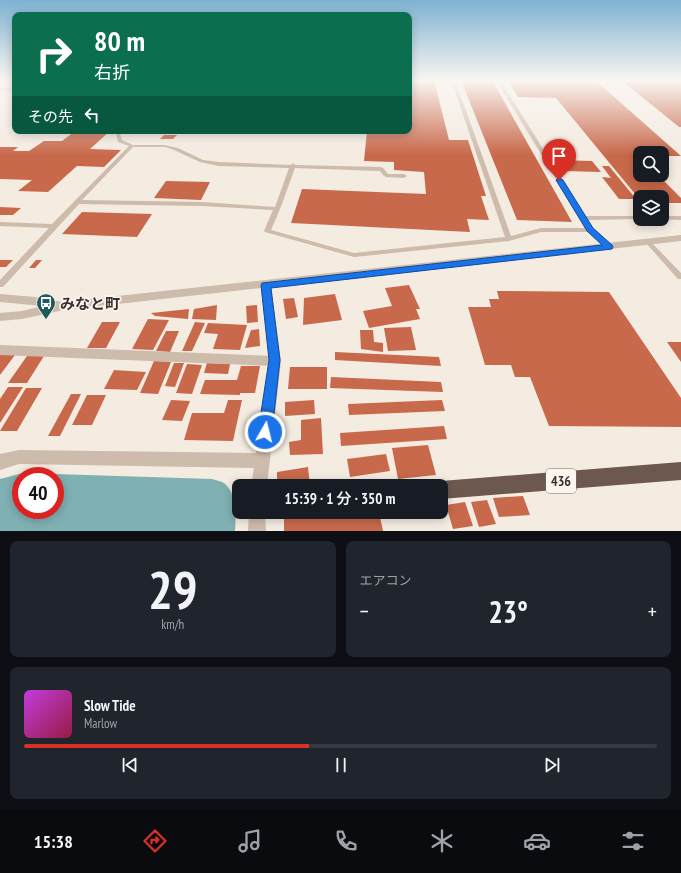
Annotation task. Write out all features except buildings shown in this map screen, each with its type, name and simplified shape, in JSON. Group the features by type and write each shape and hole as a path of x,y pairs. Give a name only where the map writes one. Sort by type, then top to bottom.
{"highway":[{"name":"436","path":"448,490 476,489 681,471"}],"street":[{"path":"0,317 22,315 64,306 266,285 681,238"},
{"path":"260,479 275,360 266,285"},
{"path":"0,298 35,301 64,306"},
{"path":"0,350 275,360"},
{"path":"0,462 19,457 261,461"},
{"path":"256,531 257,519"}],"lane":[{"path":"462,105 509,238"},
{"path":"513,105 590,230 609,247"},
{"path":"118,134 120,141 132,146 165,146 176,149 202,161 219,164 293,165 381,169 386,175 404,176"},
{"path":"0,285 54,226 132,146"},
{"path":"293,165 277,210 267,231 354,255 509,238 541,230 590,230"},
{"path":"78,202 244,206 277,210"},
{"path":"582,218 633,218"},
{"path":"669,218 681,218"},
{"path":"0,224 54,226"},
{"path":"648,242 681,277"},
{"path":"0,456 19,457"}],"water":[{"path":"64,474 212,479 220,481 228,487 231,493 232,519 236,519 235,531 0,531 0,479 12,476 12,519 64,519"}],"place":[{"name":"みなと町","path":"46,320"}],"route":[{"path":"265,432 275,360 266,285 609,247 590,230 559,180"}]}
